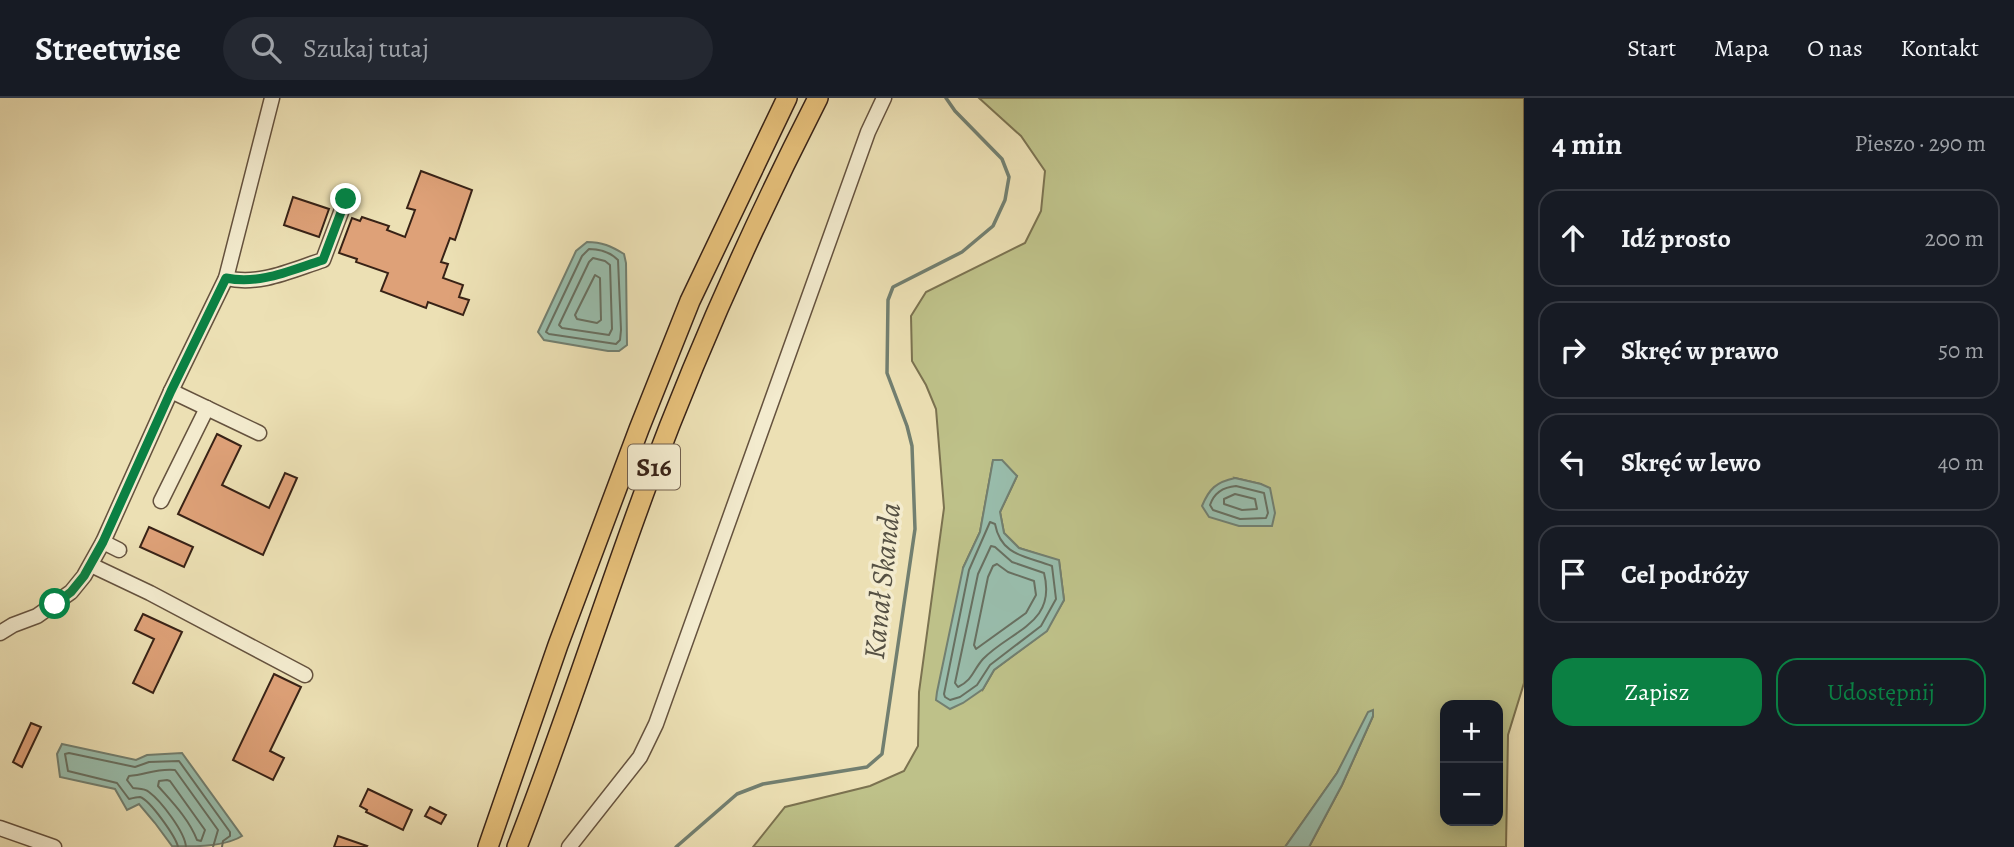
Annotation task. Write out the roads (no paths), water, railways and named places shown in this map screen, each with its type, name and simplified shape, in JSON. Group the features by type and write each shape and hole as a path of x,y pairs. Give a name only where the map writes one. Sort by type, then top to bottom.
{"highway":[{"name":"S16","path":"488,847 558,645 690,301 787,98"},
{"name":"S16","path":"517,847 659,454 753,228 818,98"}],"street":[{"path":"0,634 37,615 71,592 84,576 103,542 171,391 226,278 272,98"},
{"path":"569,847 640,757 656,724 868,132 884,98"},
{"path":"226,278 241,281 269,278 323,260 346,199"},
{"path":"171,391 259,433"},
{"path":"161,501 207,408"},
{"path":"103,542 120,550"},
{"path":"91,565 305,675"},
{"path":"0,828 54,847"}],"water":[{"path":"587,242 606,245 624,254 627,345 619,351 544,340 538,332 576,251"},
{"path":"993,460 1002,460 1017,476 1000,512 1004,533 1019,548 1059,560 1064,600 1047,631 994,670 983,689 950,709 936,700 937,692 963,568 980,532"},
{"path":"1235,478 1270,488 1275,513 1272,526 1239,526 1209,517 1202,506 1207,495 1218,484"},
{"path":"1373,710 1373,716 1342,785 1309,847 1285,847 1337,773 1368,712"},
{"path":"62,744 136,760 147,755 182,753 242,836 218,844 172,846 139,804 127,810 115,789 60,777 57,754"}],"waterway":[{"name":"Kanał Skanda","path":"676,847 737,794 763,784 867,767 882,754 915,529 912,446 887,373 888,300 893,287 962,252 993,226 1005,200 1009,177 1002,159 955,111 946,98"}]}
